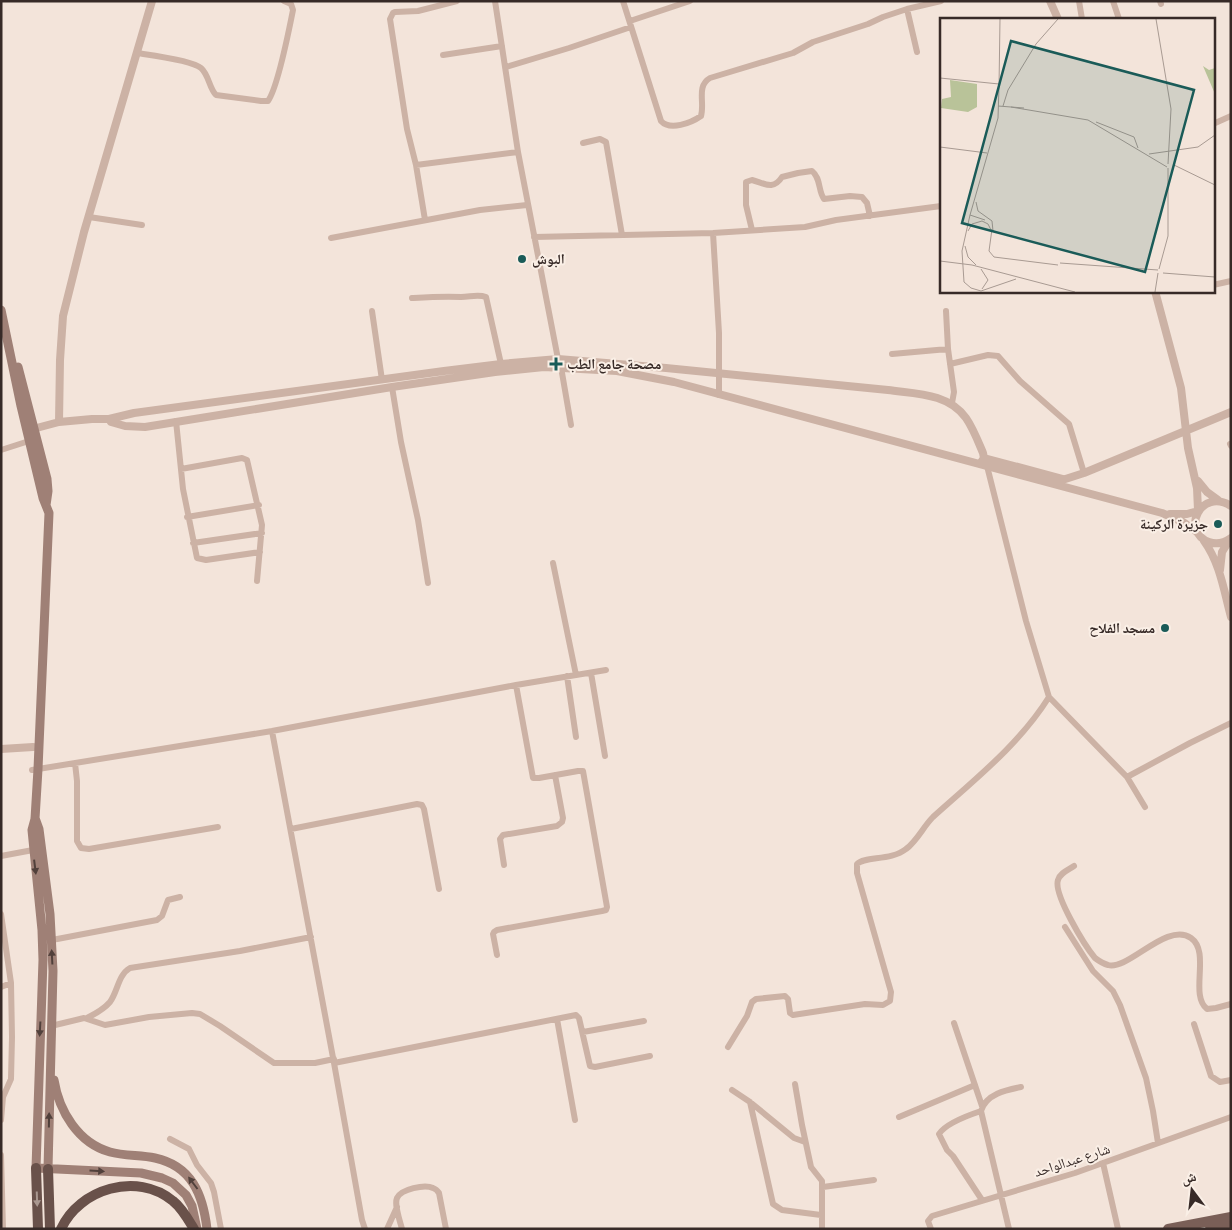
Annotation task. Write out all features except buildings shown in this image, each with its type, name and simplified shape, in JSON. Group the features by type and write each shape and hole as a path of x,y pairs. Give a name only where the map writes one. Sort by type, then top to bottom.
{"highway":[{"path":"36,1168 38,1229"},
{"path":"48,1168 50,1229"},
{"path":"61,1229 69,1215 89,1197 107,1189 132,1186 154,1191 173,1201 181,1209 194,1229"}],"main road":[{"path":"1,308 30,429 48,484 33,747 35,769"},
{"path":"30,429 29,441 49,513 35,769 35,819 32,830 42,930 43,960 36,1168 141,1173 162,1178 173,1183 186,1195 192,1206 198,1229"},
{"path":"35,819 50,914 52,940 53,971 48,1168"},
{"path":"50,1061 58,1097 70,1123 76,1130 90,1142 108,1152 165,1161 183,1171 195,1184 203,1200 208,1229"},
{"path":"1168,1229 1231,1218"},
{"path":"1210,1229 1231,1225"}],"street":[{"path":"59,422 63,316 89,217 152,1"},
{"path":"136,53 176,60 200,67 216,95 268,101 279,68 293,10 291,4 284,1"},
{"path":"425,220 390,19 392,13 418,12 457,1"},
{"path":"495,1 518,152 558,359"},
{"path":"623,1 661,121 667,126 673,126 701,116 702,87 705,81 710,78 793,53 813,42 868,24 883,17 941,1"},
{"path":"506,67 568,48 690,1"},
{"path":"1050,1 1058,18"},
{"path":"1079,1 1082,18"},
{"path":"1113,1 1119,18"},
{"path":"907,9 917,52"},
{"path":"443,55 502,46"},
{"path":"1214,124 1231,116"},
{"path":"583,143 600,139 606,142 622,235"},
{"path":"416,165 518,152"},
{"path":"752,230 746,205 746,182 752,180 773,186 782,177 806,171 812,171 817,175 821,195 824,199 850,196 862,197 870,216"},
{"path":"331,238 480,210 528,205"},
{"path":"534,237 713,233 804,227 836,220 940,206"},
{"path":"89,217 142,225"},
{"path":"713,233 719,333 719,395"},
{"path":"1214,286 1231,282"},
{"path":"1155,292 1181,388 1185,430 1198,490 1198,511 1195,521 1197,532"},
{"path":"412,298 448,296 486,297 500,364"},
{"path":"372,311 382,380"},
{"path":"946,311 948,349 954,392 952,403"},
{"path":"892,354 948,349"},
{"path":"950,364 988,355 998,356 1020,381 1069,424 1084,473"},
{"path":"109,420 112,417 134,413 500,364 558,359 653,366 923,394 952,403 966,418 984,462 1026,621 1049,697 1127,777 1146,807"},
{"path":"653,366 653,377"},
{"path":"30,429 59,422 92,419 109,420 117,424 137,427 496,372 538,367 562,367 617,371 653,377 984,462 1063,479"},
{"path":"562,367 571,426"},
{"path":"392,387 428,582"},
{"path":"282,394 284,404"},
{"path":"1053,483 1084,473 1231,412"},
{"path":"176,422 187,517 197,558 202,560 260,552"},
{"path":"1,450 29,441"},
{"path":"181,469 245,458 248,462 262,522 257,581"},
{"path":"984,462 1162,513 1183,522 1197,532 1212,553 1231,617"},
{"path":"1195,475 1202,488 1219,501 1231,506"},
{"path":"1162,513 1184,514 1198,511 1207,503 1219,501"},
{"path":"187,517 259,505"},
{"path":"193,543 262,533"},
{"path":"1204,540 1218,544 1231,539"},
{"path":"1220,577 1222,552 1231,539"},
{"path":"554,563 576,675"},
{"path":"35,769 272,731 606,670"},
{"path":"591,673 605,756"},
{"path":"566,676 576,737"},
{"path":"496,955 494,932 602,911 607,907 583,772 574,771 535,779 532,775 516,685"},
{"path":"728,1047 747,1016 752,1002 756,1000 785,996 788,999 790,1013 794,1016 865,1004 883,1005 890,1001 891,992 857,873 857,864 862,861 893,856 910,847 929,821 982,774 1015,741 1049,697"},
{"path":"1127,777 1231,723"},
{"path":"272,731 365,1229"},
{"path":"1,749 33,747"},
{"path":"75,763 77,781 76,840 81,848 89,849 218,827"},
{"path":"504,865 500,839 503,835 557,826 562,822 563,818 555,775"},
{"path":"291,829 417,804 422,805 439,889"},
{"path":"1,856 33,850"},
{"path":"1074,866 1063,872 1057,881 1057,890 1077,932 1097,960 1114,966 1123,963 1157,941 1175,936 1187,936 1194,940 1197,946 1201,970 1199,997 1202,1005 1207,1009 1231,1004"},
{"path":"52,940 157,920 163,914 166,902 171,898 180,897"},
{"path":"1,914 11,983 11,1080 3,1097 1,1120"},
{"path":"1065,927 1093,971 1113,992 1120,1005 1146,1078 1158,1143"},
{"path":"51,1026 87,1018 105,1007 110,1002 123,973 130,968 240,951 311,937"},
{"path":"1,986 11,983"},
{"path":"87,1018 105,1025 150,1017 200,1014 274,1063 315,1063 578,1016 583,1032 588,1064 592,1067 650,1056"},
{"path":"557,1019 575,1120"},
{"path":"583,1032 644,1022"},
{"path":"954,1023 982,1109 1009,1229"},
{"path":"1194,1024 1211,1076 1220,1082 1231,1080"},
{"path":"795,1084 811,1167 821,1179 823,1187 822,1229"},
{"path":"899,1117 975,1085"},
{"path":"982,1200 953,1156 946,1150 939,1134 943,1129 982,1109 987,1100 995,1094 1021,1086"},
{"path":"732,1090 750,1102 794,1138 805,1142"},
{"path":"750,1102 774,1204 782,1210 821,1215"},
{"name":"شارع عبدالواحد","path":"931,1229 928,1221 932,1216 1104,1163 1231,1117"},
{"path":"170,1139 187,1148 197,1165 208,1178 214,1192 221,1229"},
{"path":"1,1155 3,1229"},
{"path":"1104,1163 1118,1229"},
{"path":"823,1187 874,1180"},
{"path":"402,1229 397,1198 404,1191 411,1189 433,1188 439,1193 446,1229"},
{"path":"386,1229 397,1206"}],"place":[{"name":"البوش","path":"522,259"},
{"name":"مصحة جامع الطب","path":"556,364"},
{"name":"جزيرة الركينة","path":"1218,524"},
{"name":"مسجد الفلاح","path":"1165,628"}]}
